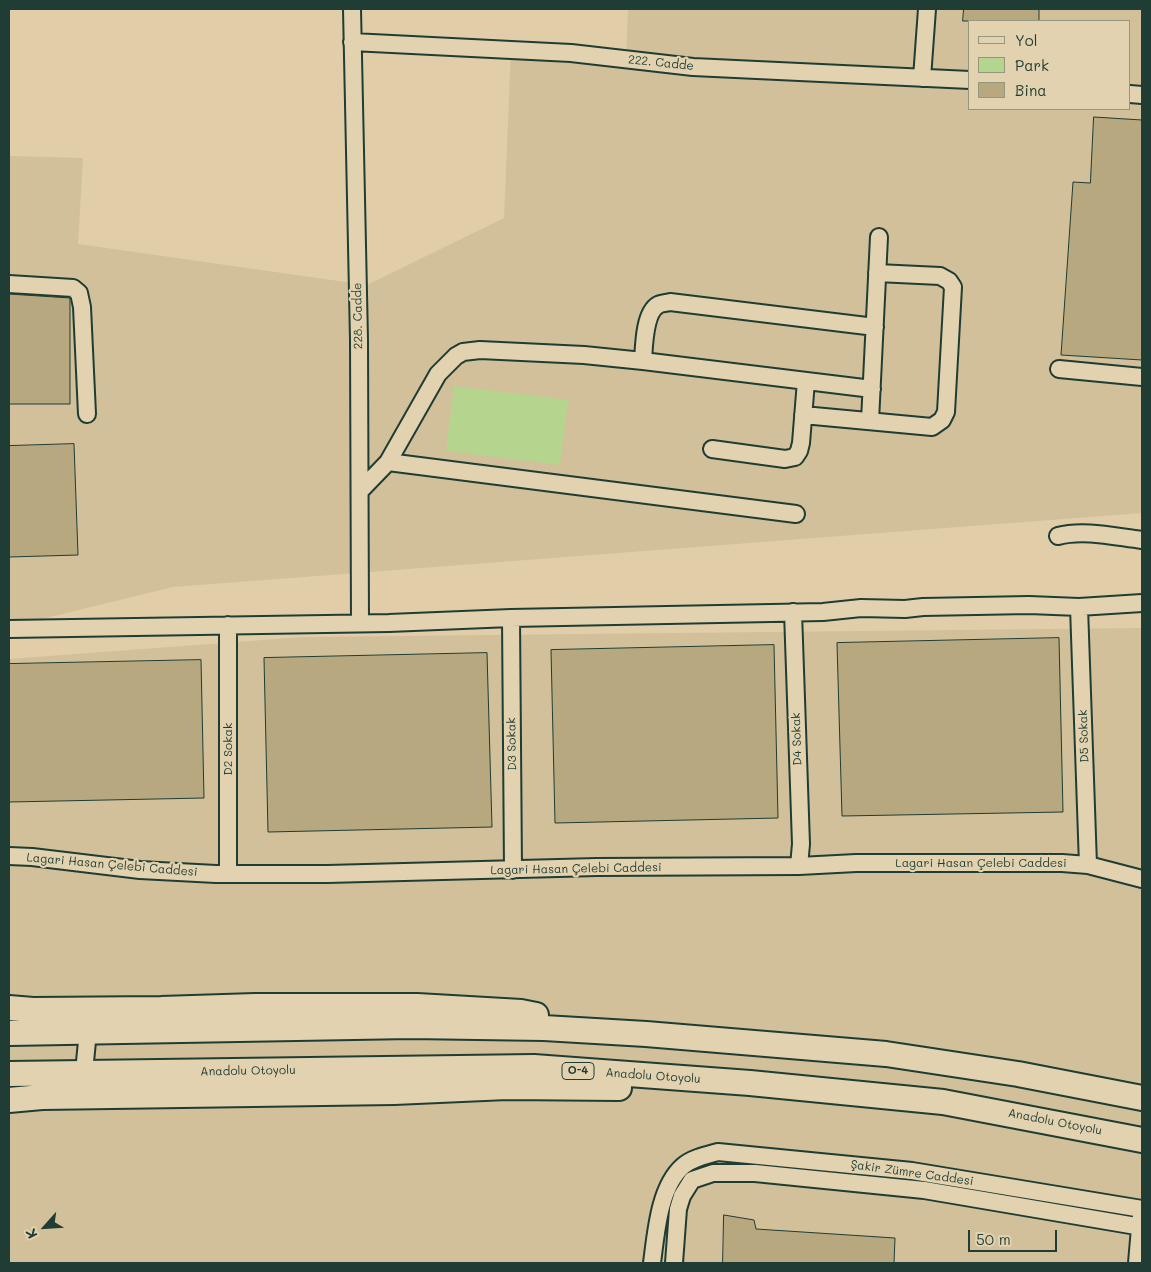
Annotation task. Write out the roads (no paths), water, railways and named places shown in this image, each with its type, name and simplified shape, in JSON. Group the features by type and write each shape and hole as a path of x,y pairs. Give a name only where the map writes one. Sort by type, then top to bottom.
{"highway":[{"path":"9,1009 417,1006 521,1012 646,1034"},
{"path":"9,1033 411,1026 544,1028 646,1034 886,1054 1018,1074 1142,1098"},
{"name":"Anadolu Otoyolu","path":"9,1074 534,1067 750,1082 943,1102 1142,1140"},
{"path":"9,1096 394,1092 507,1087 817,1089"},
{"path":"9,1100 42,1097"}],"street":[{"name":"228. Cadde","path":"352,9 359,340 360,623"},
{"path":"922,78 927,9"},
{"name":"222. Cadde","path":"352,42 571,53 693,67 968,80"},
{"path":"870,421 879,238"},
{"path":"804,415 932,426 942,420 946,412 953,288 949,281 940,276 877,273"},
{"path":"9,284 73,288 79,294 82,307 87,414"},
{"path":"643,361 646,326 651,313 658,305 670,302 875,327"},
{"path":"360,491 388,462 438,374 456,356 463,352 480,350 643,361 872,389"},
{"path":"1059,369 1142,377"},
{"path":"712,449 785,459 795,456 799,452 801,443 806,381"},
{"path":"388,462 796,514"},
{"path":"1058,536 1088,534 1142,540"},
{"path":"9,629 824,612 861,608 905,609 1029,605 1079,607 1142,603"},
{"name":"D5 Sokak","path":"1079,607 1088,865"},
{"name":"D4 Sokak","path":"793,612 801,844 799,866"},
{"name":"D3 Sokak","path":"511,618 513,870"},
{"name":"D2 Sokak","path":"228,624 228,874"},
{"name":"Lagari Hasan Çelebi Caddesi","path":"9,856 140,870 228,874 799,866 856,863 1054,862 1088,865 1142,880"},
{"path":"84,1072 88,1031"},
{"name":"Şakir Zümre Caddesi","path":"652,1263 662,1202 671,1179 684,1165 697,1158 718,1152 912,1171 1142,1209"},
{"name":"Şakir Zümre Caddesi","path":"674,1263 678,1209 682,1196 692,1180 713,1173 729,1172 822,1179 924,1190 1141,1227"},
{"path":"1137,1263 1142,1209"}]}
